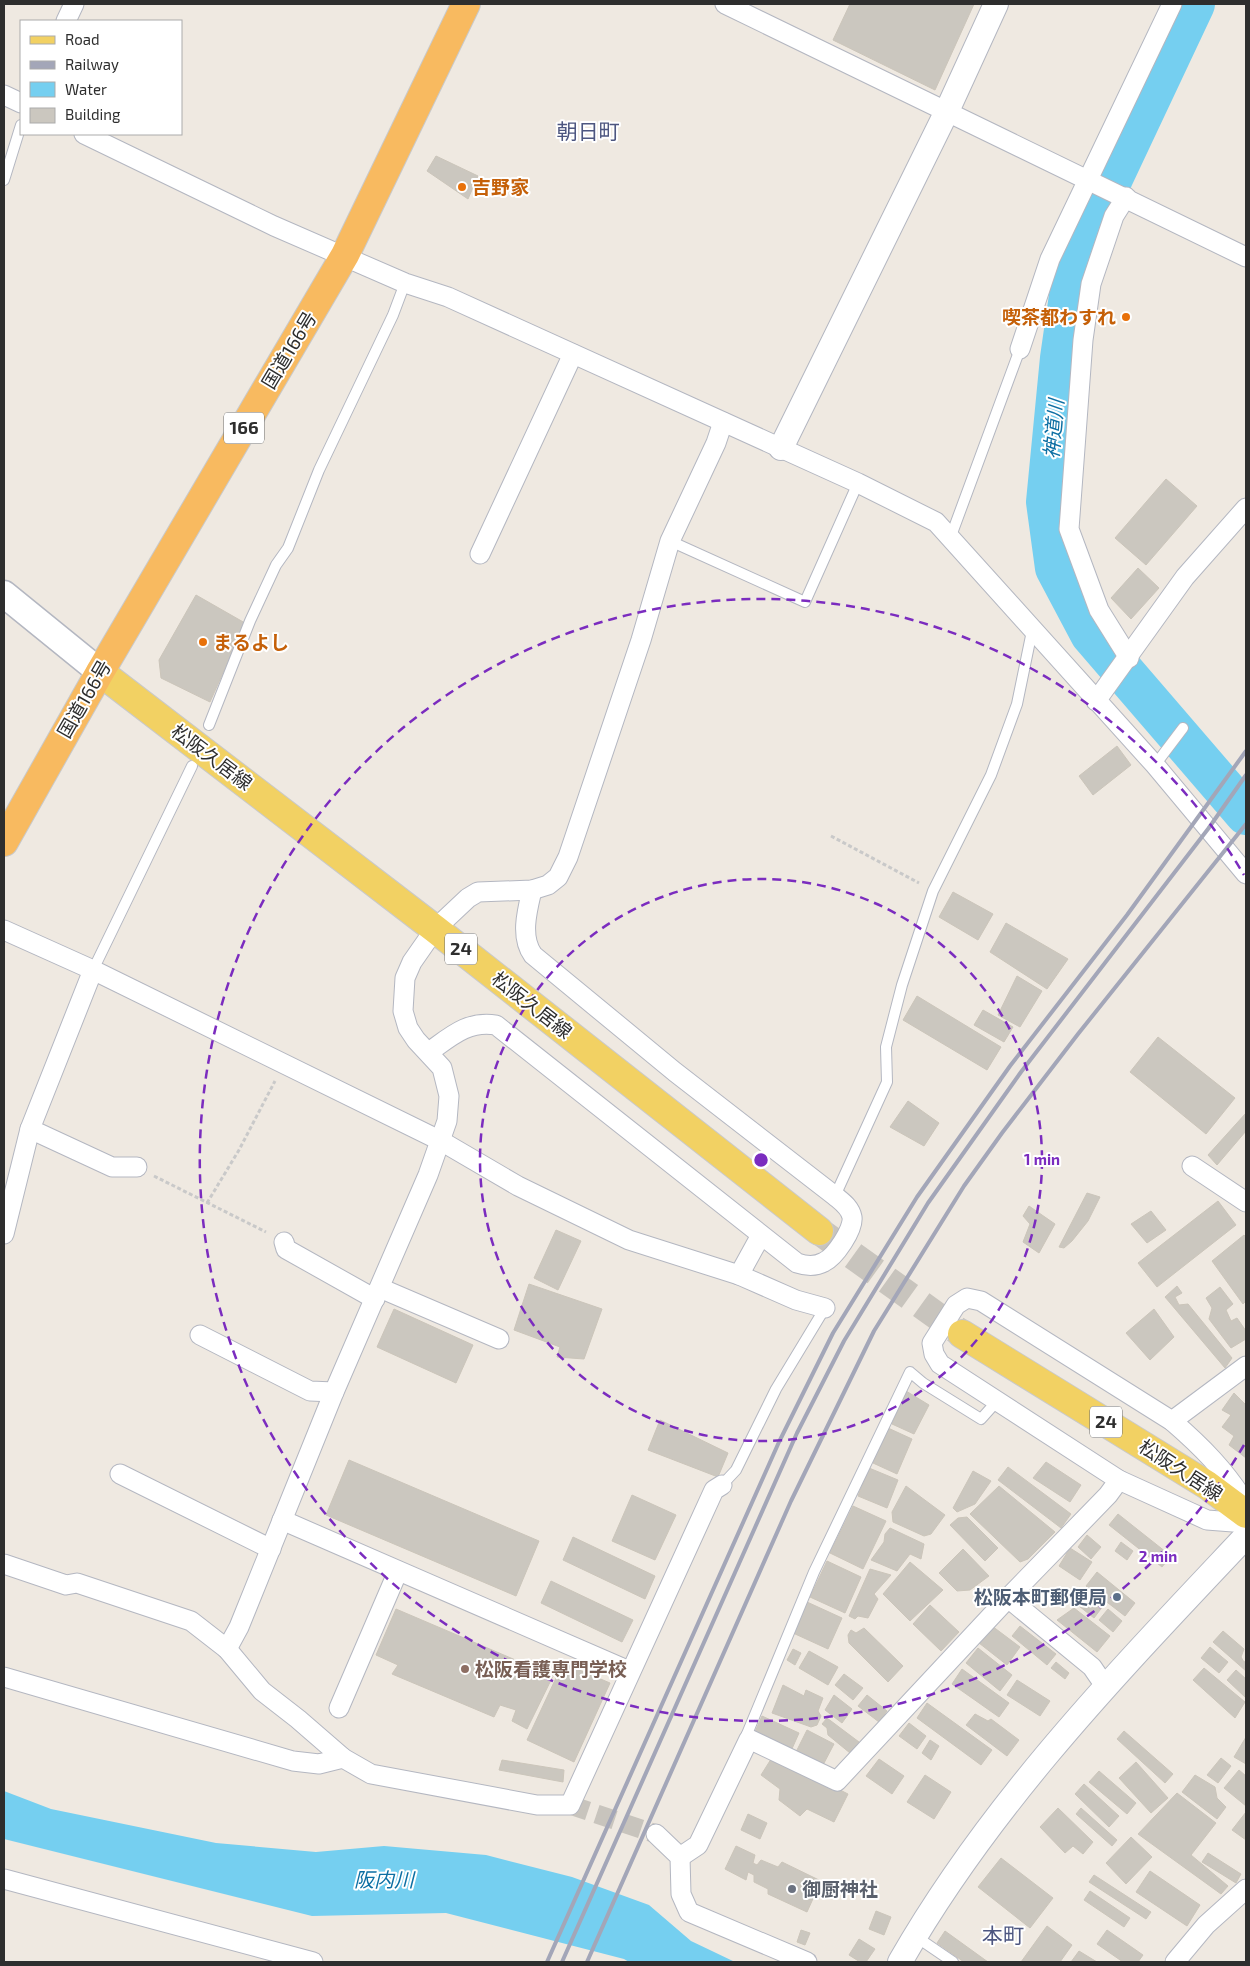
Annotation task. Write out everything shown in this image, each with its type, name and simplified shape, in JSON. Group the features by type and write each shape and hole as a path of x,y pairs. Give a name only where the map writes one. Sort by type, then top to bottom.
{"highway":[{"name":"国道166号","path":"4,842 100,672 345,256 466,4"}],"main road":[{"path":"4,594 100,672"},
{"name":"松阪久居線","path":"100,672 435,928 819,1231"},
{"name":"松阪久居線","path":"962,1334 1207,1485 1246,1514"}],"street":[{"path":"66,20 74,4"},
{"path":"725,4 947,110 1246,257"},
{"path":"781,448 947,110 996,4"},
{"path":"1020,349 1050,259 1091,181 1172,4"},
{"path":"4,96 20,104"},
{"path":"86,135 274,226 404,283 448,297 858,483 936,522 951,536 1032,631 1155,765 1246,874"},
{"path":"1122,195 1091,284 1084,340 1069,529 1099,610 1129,658"},
{"path":"480,554 573,354"},
{"path":"227,1649 334,1392 378,1294 447,1121 449,1096 442,1068 416,1040 408,1028 403,1012 405,978 412,962 435,928 456,907 478,892 532,890 548,885 558,877 568,857 641,640 670,541 716,443 723,422"},
{"path":"1096,701 1129,658 1185,576 1246,508"},
{"path":"429,1052 461,1030 474,1025 496,1025 797,1263 812,1266 824,1262 849,1233 852,1225 848,1208 835,1196 674,1072 533,955 528,949 526,933 526,916 532,890"},
{"path":"4,930 93,970 441,1140 526,1190 629,1240 739,1275 796,1300 825,1308"},
{"path":"4,1234 15,1183 30,1129 93,970"},
{"path":"30,1129 112,1167 137,1167"},
{"path":"1192,1166 1246,1202"},
{"path":"739,1275 761,1235"},
{"path":"284,1242 286,1249 378,1294 499,1339"},
{"path":"1246,1504 1230,1479 1198,1444 1172,1421 981,1301 967,1298 956,1305 932,1343 934,1354 940,1364 1119,1480 1206,1520 1246,1523"},
{"path":"200,1335 310,1391 334,1392"},
{"path":"1172,1421 1246,1366"},
{"path":"120,1474 270,1549"},
{"path":"680,1857 698,1845 749,1739 837,1781 1008,1598 1108,1495 1119,1480"},
{"path":"4,1564 66,1585 77,1583 191,1621 227,1649 262,1691 343,1758 371,1774 536,1805 570,1805 629,1671 714,1490 722,1485"},
{"path":"282,1520 629,1671"},
{"path":"900,1962 915,1936 1028,1775 1105,1686 1246,1536"},
{"path":"339,1708 398,1571"},
{"path":"1008,1598 1092,1667 1105,1686"},
{"path":"4,1677 293,1760 319,1764 343,1758"},
{"path":"656,1834 680,1857 681,1894 689,1912 807,1962"},
{"path":"4,1879 313,1962"},
{"path":"1175,1962 1206,1924 1246,1889"}],"lane":[{"path":"4,180 20,128"},
{"path":"209,725 250,621 276,565 288,548 319,470 394,315 404,283"},
{"path":"951,536 1020,349"},
{"path":"670,541 805,602 858,483"},
{"path":"835,1196 887,1082 886,1047 902,986 933,891 991,775 1017,704 1032,631"},
{"path":"1155,765 1183,728"},
{"path":"93,970 192,766"},
{"path":"722,1485 736,1470 776,1389 825,1308"},
{"path":"749,1739 747,1734 814,1572 910,1372 923,1383 982,1419 998,1400"},
{"path":"915,1936 953,1962"}],"path":[{"path":"830,836 933,891"},
{"path":"208,1203 240,1150 284,1064"},
{"path":"137,1167 284,1242"}],"water":[{"name":"阪内川","path":"4,1791 51,1809 216,1843 316,1852 384,1846 486,1855 572,1877 649,1905 691,1941 735,1962 629,1962 624,1959 446,1913 312,1916 4,1839"}],"building":[{"path":"850,4 974,4 935,90 833,40"},
{"name":"吉野家","path":"436,156 478,176 468,199 427,171"},
{"path":"1166,479 1197,506 1146,565 1115,538"},
{"path":"1138,568 1159,588 1131,619 1111,598"},
{"name":"まるよし","path":"196,595 245,623 210,702 161,678 159,660"},
{"path":"1117,746 1131,765 1093,795 1079,776"},
{"path":"953,892 993,914 978,940 939,917"},
{"path":"1006,923 1068,959 1047,989 990,952"},
{"path":"1017,976 1042,991 1020,1027 998,1015"},
{"path":"917,996 1001,1047 987,1070 903,1020"},
{"path":"983,1010 1013,1027 1004,1042 974,1025"},
{"path":"1158,1037 1235,1098 1206,1134 1130,1072"},
{"path":"908,1101 939,1123 924,1146 890,1127"},
{"path":"1246,1113 1246,1131 1217,1165 1208,1155"},
{"path":"1087,1193 1100,1197 1088,1221 1072,1241 1064,1248 1059,1247"},
{"path":"1218,1201 1236,1225 1157,1287 1138,1263"},
{"path":"1029,1206 1055,1224 1039,1253 1023,1242 1030,1224 1023,1216"},
{"path":"1151,1211 1166,1230 1147,1243 1131,1224"},
{"path":"556,1230 581,1241 558,1290 534,1278"},
{"path":"1244,1235 1246,1237 1246,1301 1243,1304 1212,1261"},
{"path":"529,1284 602,1309 584,1359 557,1357 560,1347 514,1330"},
{"path":"1177,1286 1182,1293 1175,1297 1179,1305 1188,1304 1232,1358 1225,1368 1165,1297"},
{"path":"1220,1287 1233,1304 1226,1310 1231,1321 1237,1318 1246,1331 1246,1339 1231,1348 1209,1319 1212,1308 1206,1298"},
{"path":"394,1309 473,1345 456,1383 377,1347"},
{"path":"1154,1309 1174,1337 1150,1360 1126,1333"},
{"path":"906,1391 929,1405 914,1434 892,1424"},
{"path":"1234,1393 1246,1405 1246,1458 1229,1445 1234,1436 1222,1427 1231,1415 1222,1410"},
{"path":"660,1420 728,1453 718,1477 648,1450"},
{"path":"888,1428 912,1439 897,1474 873,1463"},
{"path":"349,1460 539,1541 516,1596 326,1515"},
{"path":"1046,1462 1081,1485 1070,1502 1033,1478"},
{"path":"1008,1467 1071,1514 1061,1528 998,1480"},
{"path":"869,1468 898,1480 887,1508 858,1496"},
{"path":"973,1471 991,1481 975,1504 957,1512 953,1508"},
{"path":"906,1486 945,1515 931,1534 924,1536 893,1522 892,1512"},
{"path":"999,1486 1055,1532 1028,1559 1020,1562 970,1514"},
{"path":"632,1495 676,1515 655,1560 612,1541"},
{"path":"853,1506 886,1521 863,1569 830,1553"},
{"path":"1118,1514 1171,1556 1162,1567 1109,1525"},
{"path":"967,1517 998,1548 985,1561 950,1525 958,1518"},
{"path":"890,1528 924,1544 921,1559 910,1554 897,1571 871,1560 884,1542 885,1534"},
{"path":"1087,1535 1101,1547 1091,1559 1078,1547"},
{"path":"573,1537 655,1576 645,1599 563,1560"},
{"path":"1121,1542 1133,1551 1127,1560 1115,1551"},
{"path":"1070,1548 1092,1562 1080,1580 1059,1566"},
{"path":"963,1549 989,1576 970,1590 957,1591 939,1573"},
{"path":"827,1561 861,1577 845,1613 810,1597"},
{"path":"910,1562 943,1590 910,1621 883,1594"},
{"path":"870,1569 891,1575 874,1594 878,1599 868,1618 858,1616 855,1619 849,1616"},
{"path":"1097,1572 1135,1603 1125,1616 1086,1586"},
{"path":"551,1581 633,1620 622,1642 541,1603"},
{"path":"1079,1587 1103,1606 1094,1618 1069,1598"},
{"path":"807,1602 842,1618 828,1649 793,1633"},
{"path":"930,1605 959,1632 941,1651 913,1624"},
{"path":"1074,1608 1110,1636 1097,1652 1057,1620"},
{"name":"松阪看護専門学校","path":"396,1609 553,1676 527,1729 512,1721 516,1710 500,1705 494,1717 392,1674 398,1665 376,1655"},
{"path":"1108,1609 1122,1621 1113,1632 1099,1620"},
{"path":"992,1626 1020,1647 1007,1665 979,1643"},
{"path":"1020,1626 1056,1654 1047,1665 1012,1636"},
{"path":"864,1628 903,1666 888,1682 849,1643 848,1635 851,1630 856,1633"},
{"path":"1223,1631 1244,1649 1241,1657 1244,1662 1246,1661 1246,1671 1213,1642"},
{"path":"1210,1647 1228,1662 1219,1673 1201,1658"},
{"path":"978,1648 1012,1675 1000,1691 966,1663"},
{"path":"793,1649 801,1653 795,1665 787,1660"},
{"path":"809,1651 838,1667 828,1685 799,1668"},
{"path":"1056,1662 1069,1673 1065,1679 1051,1668"},
{"name":"松阪看護専門学校","path":"563,1663 610,1683 574,1762 527,1740"},
{"path":"1204,1668 1245,1702 1235,1718 1193,1680"},
{"path":"962,1669 1009,1703 999,1717 952,1684"},
{"path":"1236,1670 1246,1679 1246,1698 1227,1680"},
{"path":"844,1674 863,1688 853,1700 835,1685"},
{"path":"1017,1680 1050,1701 1040,1716 1007,1695"},
{"path":"783,1685 804,1696 806,1690 823,1698 818,1711 821,1716 817,1725 811,1727 772,1713"},
{"path":"834,1695 852,1709 842,1723 825,1710"},
{"path":"867,1695 887,1711 879,1722 858,1706"},
{"path":"927,1703 992,1750 981,1765 917,1718"},
{"path":"975,1714 988,1721 991,1719 1019,1740 1007,1756 966,1725"},
{"path":"762,1716 799,1733 791,1751 754,1734"},
{"path":"827,1718 859,1742 850,1753 828,1735 827,1728 822,1724"},
{"path":"909,1723 926,1736 917,1749 899,1736"},
{"path":"807,1730 834,1744 823,1765 796,1752"},
{"path":"1124,1731 1173,1774 1165,1783 1117,1739"},
{"path":"1246,1737 1246,1764 1234,1757"},
{"path":"930,1740 939,1746 931,1760 922,1753"},
{"path":"773,1756 848,1794 834,1822 807,1809 800,1816 779,1800 780,1789 761,1775"},
{"path":"1221,1758 1231,1766 1218,1783 1207,1775"},
{"path":"879,1759 904,1776 892,1794 866,1776"},
{"path":"502,1760 564,1770 563,1782 499,1770"},
{"path":"1136,1762 1168,1798 1151,1813 1119,1778"},
{"path":"1239,1770 1246,1776 1246,1806 1224,1788"},
{"path":"1099,1771 1136,1803 1127,1814 1089,1782"},
{"path":"925,1775 951,1792 934,1819 907,1802"},
{"path":"1195,1775 1215,1787 1217,1798 1226,1807 1217,1819 1182,1792"},
{"path":"1084,1784 1119,1816 1109,1827 1075,1794"},
{"path":"1177,1793 1216,1823 1191,1855 1228,1886 1221,1894 1138,1834"},
{"path":"1058,1808 1093,1842 1083,1854 1073,1846 1065,1853 1040,1827"},
{"path":"1081,1808 1117,1840 1112,1846 1076,1814"},
{"path":"1246,1812 1246,1840 1232,1830"},
{"path":"748,1814 767,1823 760,1839 741,1830"},
{"path":"1131,1837 1152,1857 1126,1884 1106,1863"},
{"path":"736,1846 755,1855 753,1863 757,1865 761,1860 778,1867 782,1862 821,1881 807,1912 768,1894 768,1889 754,1882 754,1875 748,1872 746,1880 725,1869"},
{"path":"1208,1853 1241,1874 1236,1883 1202,1862"},
{"path":"1001,1858 1053,1898 1030,1928 978,1887"},
{"path":"1150,1871 1200,1905 1187,1926 1136,1892"},
{"path":"1094,1875 1151,1912 1146,1919 1089,1882"},
{"path":"1090,1891 1130,1918 1124,1927 1084,1900"},
{"path":"876,1911 891,1917 884,1935 869,1929"},
{"path":"1047,1926 1072,1945 1060,1962 1021,1962"},
{"path":"801,1930 810,1933 805,1945 797,1942"},
{"path":"1107,1930 1143,1955 1138,1962 1123,1962 1097,1944"},
{"path":"945,1931 988,1962 964,1962 937,1943"},
{"path":"859,1939 875,1949 866,1962 860,1962 849,1955"},
{"path":"1079,1951 1097,1962 1071,1962"}],"waterway":[{"name":"神道川","path":"1194,4 1113,176 1073,275 1061,358 1047,502 1056,568 1091,634 1246,814"}],"tunnel":[{"path":"819,1231 962,1334"},
{"path":"570,1805 656,1834"}],"railway":[{"path":"547,1962 779,1442 833,1333 917,1197 1010,1066 1127,915 1246,751"},
{"path":"562,1962 797,1433 844,1341 928,1203 1021,1072 1208,829 1246,775"},
{"path":"587,1962 791,1501 874,1331 964,1186 1002,1133 1078,1034 1246,824"}],"place":[{"name":"吉野家","path":"462,187"},
{"name":"喫茶都わすれ","path":"1126,317"},
{"name":"まるよし","path":"203,642"},
{"name":"松阪本町郵便局","path":"1117,1597"},
{"name":"松阪看護専門学校","path":"465,1669"},
{"name":"御厨神社","path":"792,1889"}],"district":[{"name":"朝日町","path":"588,132"},
{"name":"本町","path":"1003,1936"}]}
